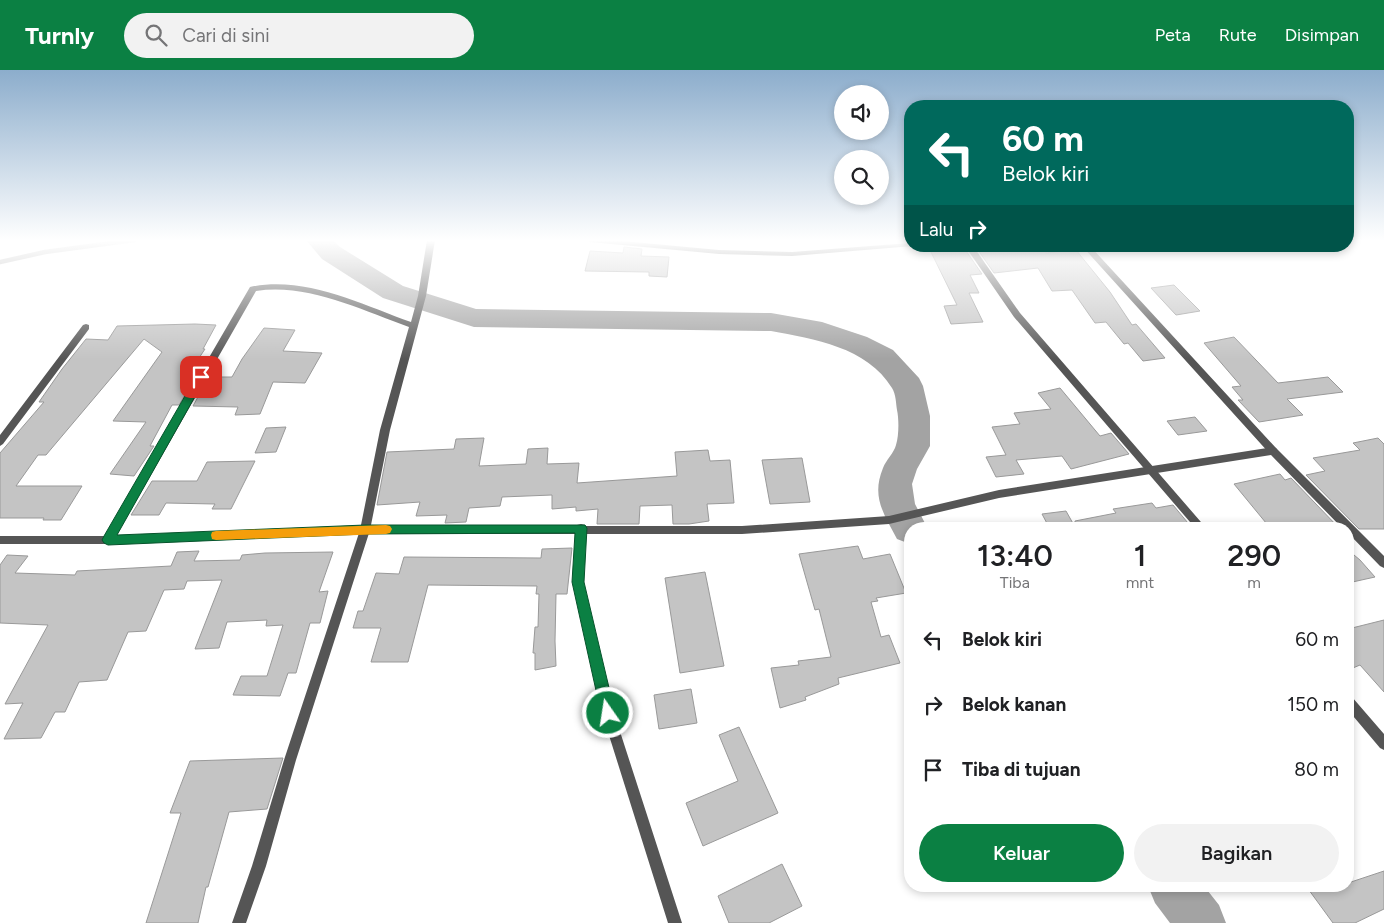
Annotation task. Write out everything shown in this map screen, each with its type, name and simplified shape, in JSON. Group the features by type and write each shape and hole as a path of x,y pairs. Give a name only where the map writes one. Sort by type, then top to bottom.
{"street":[{"path":"239,923 259,866 293,751 365,530 385,430 415,323 425,280"},
{"path":"993,280 1017,315 1196,522"},
{"path":"1117,280 1273,451 1343,522"},
{"path":"108,540 253,289 273,286 300,289 415,323"},
{"path":"0,442 86,327"},
{"path":"0,540 108,540 365,530 581,528 742,530 889,520 928,509 999,494 1273,451"},
{"path":"581,528 578,582 608,713 675,923"},
{"path":"1354,533 1384,563"},
{"path":"1354,708 1384,744"}],"building":[{"path":"945,280 972,280 979,293 969,293 983,322 951,324 944,306 957,305"},
{"path":"1045,280 1100,280 1132,325 1136,324 1165,358 1143,361 1128,343 1124,344 1106,322 1095,323 1072,290 1052,291"},
{"path":"1174,285 1200,311 1176,315 1151,288"},
{"path":"216,325 203,349 205,349 187,376 196,376 179,405 172,405 150,446 154,446 134,476 110,474 146,422 113,421 162,352 144,339 46,455 38,455 16,486 82,486 61,520 0,518 0,453 44,402 39,402 86,339 108,340 117,326"},
{"path":"264,328 295,330 283,351 322,353 305,383 273,382 260,414 235,415 238,407 193,406 209,377 232,377"},
{"path":"1234,337 1278,383 1328,377 1343,392 1287,399 1303,415 1259,422 1238,400 1243,400 1232,387 1241,386 1204,343"},
{"path":"1060,388 1100,436 1111,433 1129,454 1071,469 1062,456 1016,460 1024,474 996,477 986,457 1006,455 992,427 1020,424 1014,413 1051,409 1038,393"},
{"path":"1195,417 1207,431 1178,435 1167,421"},
{"path":"286,427 276,452 255,453 266,428"},
{"path":"484,438 479,466 526,464 528,449 548,448 547,464 579,463 577,483 677,476 675,452 708,450 710,461 730,460 734,503 707,504 709,521 689,524 673,524 672,505 640,506 639,524 597,524 598,509 576,511 576,507 552,509 552,495 502,497 500,506 469,508 466,522 445,523 447,515 416,516 420,502 377,505 387,452 454,449 456,439"},
{"path":"1378,438 1384,444 1384,529 1359,529 1306,475 1325,471 1313,458 1360,450 1353,443"},
{"path":"802,458 810,502 770,504 762,460"},
{"path":"255,461 231,509 212,509 215,504 166,503 159,515 131,515 152,481 197,481 207,462"},
{"path":"1280,474 1285,480 1291,478 1333,522 1265,522 1234,484"},
{"path":"1152,503 1156,508 1173,505 1187,522 1075,522 1116,513 1113,509"},
{"path":"1066,511 1072,522 1046,522 1042,514"},
{"path":"858,546 863,559 890,554 904,588 904,593 876,598 878,601 871,602 881,637 889,635 900,663 838,678 839,684 805,697 806,700 780,708 771,668 799,665 798,661 831,657 819,609 815,610 799,554"},
{"path":"572,548 567,594 556,594 556,666 535,670 535,653 533,653 535,627 538,627 539,594 536,594 537,586 428,585 408,662 371,662 381,628 353,628 358,611 363,611 376,573 399,574 404,557 541,558 542,549"},
{"path":"199,551 194,561 240,560 242,555 265,553 333,552 319,592 328,591 320,623 310,623 296,673 288,673 280,696 233,695 241,676 267,676 283,625 266,626 267,620 227,622 219,648 195,649 222,580 187,581 184,589 164,590 146,631 128,632 107,680 79,682 65,712 55,712 41,738 4,739 23,703 5,704 48,625 0,623 0,565 7,555 28,556 15,573 75,575 77,571 171,566 177,552"},
{"path":"1354,555 1360,560 1375,577 1354,582"},
{"path":"705,572 724,666 680,673 665,578"},
{"path":"1384,620 1384,692 1360,665 1354,668 1354,628"},
{"path":"691,689 697,723 659,729 654,695"},
{"path":"739,727 778,813 703,846 686,803 738,781 719,735"},
{"path":"283,758 267,809 229,812 208,887 206,887 198,923 146,923 181,813 170,813 190,761"},
{"path":"782,864 802,906 769,923 729,923 718,896"},
{"path":"1384,871 1384,909 1355,923 1333,923 1310,892 1354,892 1354,881"}],"waterway":[{"path":"374,280 393,292 474,318 771,322 822,331 857,344 882,357 908,386 914,416 913,446 900,467 895,484 897,505 906,522"},
{"path":"1177,892 1201,923"}],"slow traffic":[{"path":"216,535 386,529"}],"route":[{"path":"201,377 108,540 365,530 581,528 578,582 608,713"}]}
